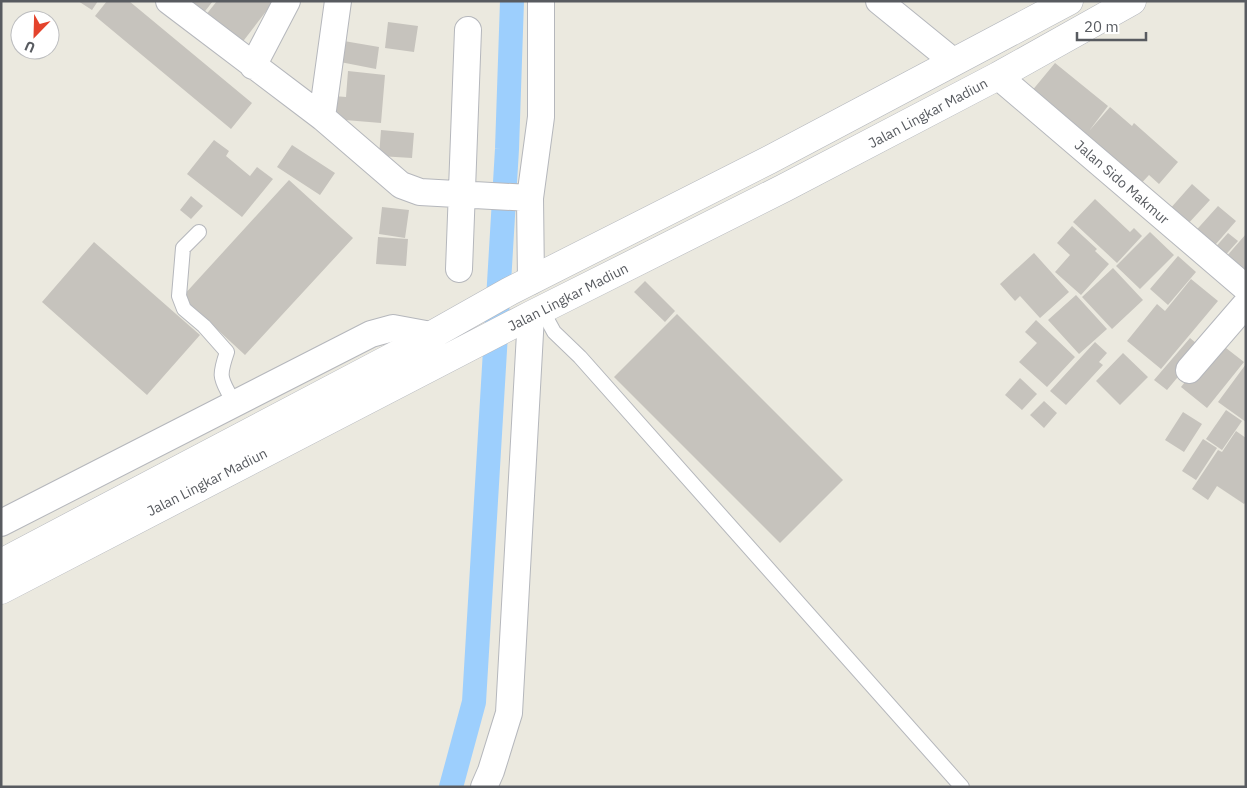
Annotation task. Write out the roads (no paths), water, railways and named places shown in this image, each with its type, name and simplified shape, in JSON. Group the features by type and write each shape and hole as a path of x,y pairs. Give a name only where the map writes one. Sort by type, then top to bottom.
{"main road":[{"name":"Jalan Lingkar Madiun","path":"1,563 400,353 459,318 769,160 1069,1"},
{"name":"Jalan Lingkar Madiun","path":"1,590 529,317 784,188 998,76 1132,1"},
{"path":"769,160 784,188"}],"street":[{"path":"169,1 322,117 401,185 420,192 524,198"},
{"path":"253,66 287,1"},
{"path":"322,117 338,1"},
{"path":"521,286 524,198 541,117 541,1"},
{"path":"879,1 954,62"},
{"path":"458,269 468,30"},
{"name":"Jalan Sido Makmur","path":"998,76 1246,288"},
{"path":"1189,370 1246,304"},
{"path":"484,787 491,771 508,713 529,317"},
{"path":"1,523 376,332 393,328 430,335"},
{"path":"1,600 395,400 414,388 424,371"}],"lane":[{"path":"199,232 183,248 179,296 184,308 204,326 227,352 221,369 221,382 234,404"},
{"path":"529,317 554,332 580,357 962,787"}],"waterway":[{"path":"451,787 474,702 507,149 512,1"}]}
